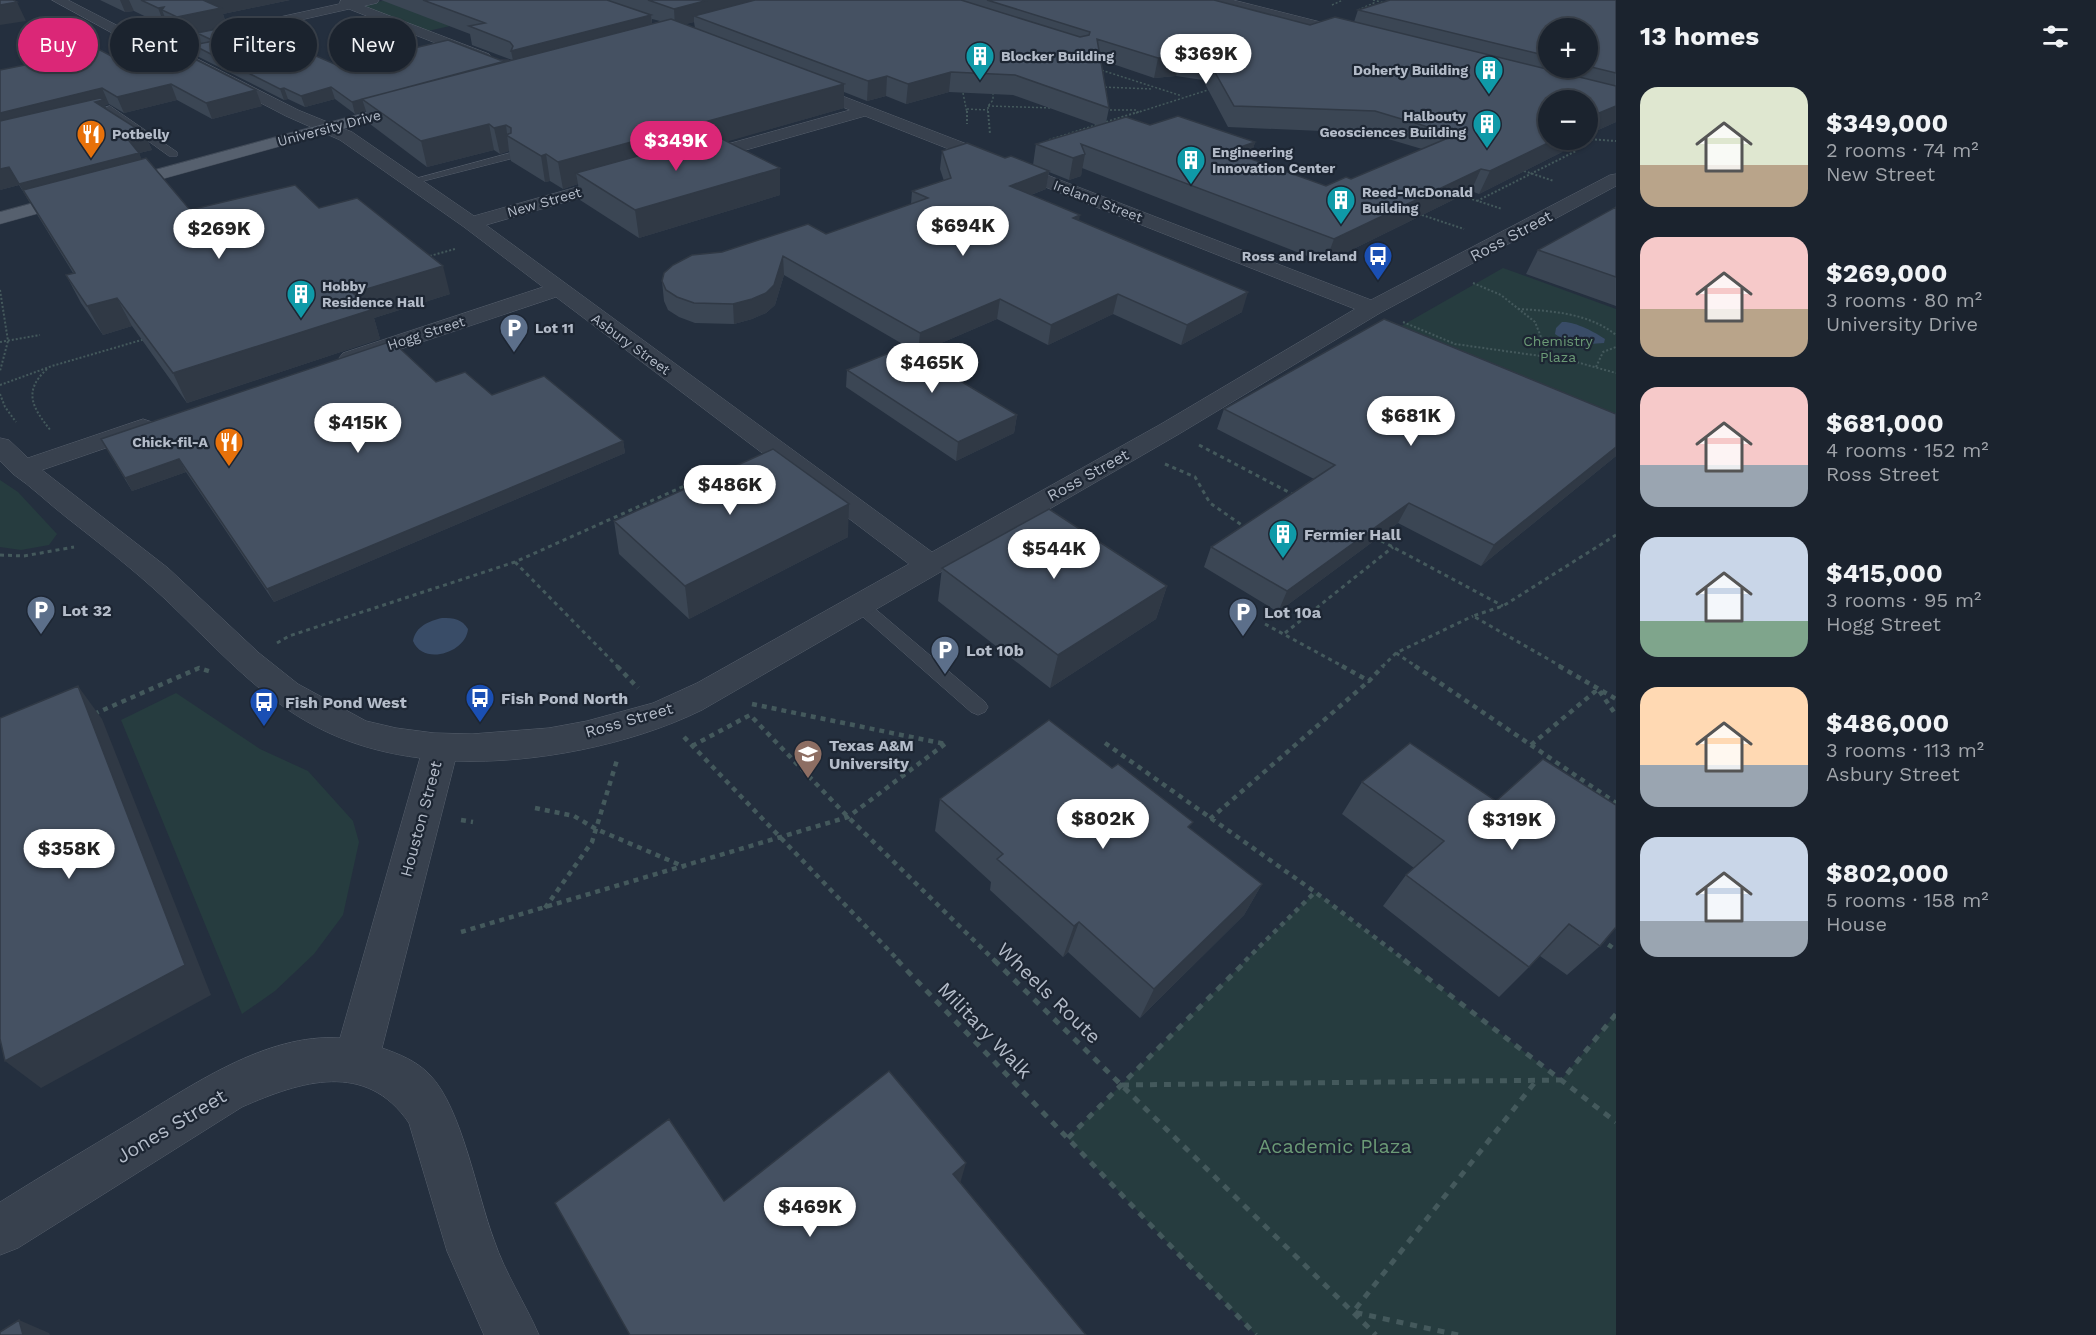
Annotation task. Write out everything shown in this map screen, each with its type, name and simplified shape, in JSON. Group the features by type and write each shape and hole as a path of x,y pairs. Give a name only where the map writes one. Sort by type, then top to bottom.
{"main road":[{"name":"University Drive","path":"0,202 307,119 422,96 328,128 0,218"}],"street":[{"path":"58,0 110,27"},
{"path":"335,0 499,63"},
{"path":"199,38 373,0"},
{"path":"1218,0 1369,39"},
{"name":"Asbury Street","path":"199,65 346,136 412,181 930,565"},
{"name":"Ireland Street","path":"782,78 1372,308"},
{"name":"Ireland Street","path":"680,164 860,112 825,94"},
{"name":"New Street","path":"471,224 634,177"},
{"name":"Ross Street","path":"441,746 478,747 527,744 582,734 662,714 709,692 1134,450 1372,308 1616,179"},
{"name":"Hogg Street","path":"330,365 557,289"},
{"path":"23,468 163,420"},
{"name":"Houston Street","path":"0,446 23,468 150,569 266,676 306,705 358,732 398,742 441,746 356,1063"},
{"name":"Jones Street","path":"0,1230 226,1092 265,1074 297,1063 328,1059 356,1063"},
{"path":"356,1063 387,1070 411,1088 425,1105 444,1156 468,1241 512,1335"}],"lane":[{"path":"77,117 110,109 173,154"},
{"path":"412,181 510,156"},
{"path":"860,605 978,707"}],"path":[{"path":"1373,0 1389,4"},
{"path":"1094,68 1183,97"},
{"path":"1098,87 1160,89"},
{"path":"1046,141 1219,87"},
{"path":"1200,92 1210,93"},
{"path":"963,93 967,109 966,125"},
{"path":"990,142 988,108 993,100 993,94"},
{"path":"967,109 1058,108"},
{"path":"1105,110 1140,111"},
{"path":"1598,140 1616,141"},
{"path":"1477,201 1576,151 1573,150"},
{"path":"1524,171 1558,183"},
{"path":"1456,194 1502,209"},
{"path":"1422,215 1474,232"},
{"path":"420,259 455,249"},
{"path":"1467,280 1501,295 1534,322 1549,357"},
{"path":"0,290 8,341 0,371"},
{"path":"1518,309 1560,311 1609,328 1616,335"},
{"path":"1397,319 1455,344 1549,357 1616,373"},
{"path":"0,342 40,335"},
{"path":"0,385 52,366 155,336"},
{"path":"1596,367 1603,352 1616,347"},
{"path":"52,366 38,376 31,387 34,410 57,436"},
{"path":"1134,450 1195,477 1210,502 1254,534"},
{"path":"1230,461 1302,499"},
{"path":"271,647 289,636 515,562 729,466"},
{"path":"1210,819 1369,681 1396,653 1473,616 1503,606 1616,536"},
{"path":"1373,537 1503,606"},
{"path":"0,555 24,556 79,546"},
{"path":"1285,633 1393,547"},
{"name":"Military Walk","path":"515,562 1256,1335"},
{"path":"1473,616 1616,699"},
{"path":"1265,624 1369,681"},
{"path":"1396,653 1616,803"},
{"path":"84,718 199,668 220,674"},
{"path":"1598,689 1616,715"},
{"path":"1531,745 1598,689"},
{"path":"461,932 782,839 848,817 945,744 735,701 709,692"},
{"name":"Wheels Route","path":"692,746 750,716 848,817 1376,1335"},
{"path":"1105,742 1315,892 1616,1122"},
{"path":"544,908 592,842 618,759"},
{"path":"535,808 573,816 596,829 686,867"},
{"path":"462,819 473,822"},
{"path":"1068,1138 1315,892"},
{"path":"1600,939 1616,950"},
{"path":"1122,1085 1562,1080 1616,1014"},
{"path":"1458,1335 1353,1312 1536,1081"}],"green space":[{"path":"387,0 561,0 424,32 416,29 416,18 392,18 362,5"},
{"name":"Chemistry Plaza","path":"1503,268 1616,309 1616,436 1382,337"},
{"path":"0,480 18,492 57,534 49,545 21,550 0,547"},
{"path":"176,693 260,749 308,771 353,821 359,842 343,915 314,954 275,991 242,1014 121,720"},
{"name":"Academic Plaza","path":"1315,892 1561,1080 1616,1014 1616,1335 1256,1335 1068,1138"}],"water":[{"path":"1562,322 1590,330 1605,339 1604,343 1590,344 1588,349 1574,347 1555,334 1556,328"},
{"path":"442,618 457,620 468,629 460,645 434,655 418,649 413,641 420,628"}],"building":[{"path":"0,0 13,0 17,2 0,5"},
{"path":"141,0 203,0 221,8 177,17 162,10 164,7 158,8"},
{"path":"423,0 607,0 651,15 511,51 513,46 510,42 469,26 485,23"},
{"path":"648,0 708,0 674,9"},
{"path":"755,0 961,0 1080,37 1089,35 1090,32 987,0 1214,0 1310,25 1335,17 1538,67 1538,78 1583,78 1616,86 1616,106 1598,113 1598,90 1538,90 1538,148 1490,171 1481,169 1334,239 1081,144 1085,154 1073,158 1036,144 1126,117 1150,125 1178,116 1255,142 1229,151 1326,186 1346,177 1351,179 1455,135 1375,111 1234,106 1208,60 1181,57 1158,58 1097,39 1109,108 1015,75 951,72 908,84 887,76 868,81 694,16"},
{"path":"1390,0 1616,0 1616,73 1598,69 1598,18 1538,18 1538,54 1358,10"},
{"path":"671,19 844,84 558,162 546,154 541,156 506,135 511,133 511,128 506,125 494,128 489,124 421,141 362,99"},
{"path":"211,30 211,40 199,34"},
{"path":"448,40 500,60 509,60 352,102 331,87 301,96 284,88 280,89 246,72 317,72 317,56 329,62 329,72 416,72 416,48"},
{"path":"211,42 211,54 199,48 199,44"},
{"path":"98,50 110,55 110,72 199,72 199,61 211,67 211,72 220,72 256,90 206,103 171,84 117,97 102,88 0,113 0,70 18,66 18,72 98,72"},
{"path":"100,98 103,100 95,102 144,133 126,137 139,153 19,184 9,167 0,169 0,121"},
{"path":"714,135 780,168 635,210 576,173"},
{"path":"967,143 1005,158 1011,156 1049,171 1010,186 1080,215 1073,218 1248,292 1187,325 1118,294 1051,325 1000,299 920,333 783,256 774,285 766,293 752,299 733,304 694,303 666,290 662,281 664,273 673,265 692,255 722,252 808,224 826,234 928,198 912,191 951,178 942,151"},
{"path":"146,158 190,210 295,185 319,208 357,198 443,266 353,293 371,310 173,373 117,298 87,306 66,275 75,273 23,190"},
{"path":"1616,207 1616,277 1538,250"},
{"path":"1384,319 1616,414 1616,447 1494,545 1409,503 1287,591 1211,547 1335,465 1224,409"},
{"path":"392,341 436,382 465,372 492,395 544,376 623,441 267,589 179,459 125,478 101,439"},
{"path":"904,347 1017,415 958,442 847,370"},
{"path":"773,449 849,504 685,586 614,521"},
{"path":"1049,509 1167,586 1058,655 942,568"},
{"path":"78,686 185,965 5,1061 0,1039 0,718"},
{"path":"1049,720 1112,768 1118,764 1193,822 1188,827 1262,884 1154,989 1079,922 1074,926 997,859 1003,854 940,799"},
{"path":"1410,743 1496,801 1543,759 1616,805 1616,927 1600,946 1569,924 1529,967 1406,875 1444,841 1362,782"},
{"path":"889,1071 966,1163 953,1174 1086,1335 630,1335 555,1203 669,1119 724,1201"},
{"path":"19,1320 23,1335 0,1335 0,1332"}],"place":[{"name":"Blocker Building","path":"980,82"},
{"name":"Doherty Building","path":"1489,96"},
{"name":"Halbouty Geosciences Building","path":"1487,150"},
{"name":"Potbelly","path":"91,160"},
{"name":"Engineering Innovation Center","path":"1191,186"},
{"name":"Reed-McDonald Building","path":"1341,226"},
{"name":"Ross and Ireland","path":"1378,282"},
{"name":"Hobby Residence Hall","path":"301,320"},
{"name":"Lot 11","path":"514,354"},
{"name":"Chick-fil-A","path":"229,468"},
{"name":"Fermier Hall","path":"1283,560"},
{"name":"Lot 32","path":"41,636"},
{"name":"Lot 10a","path":"1243,638"},
{"name":"Lot 10b","path":"945,676"},
{"name":"Fish Pond North","path":"480,724"},
{"name":"Fish Pond West","path":"264,728"},
{"name":"Texas A&M University","path":"808,780"}]}
